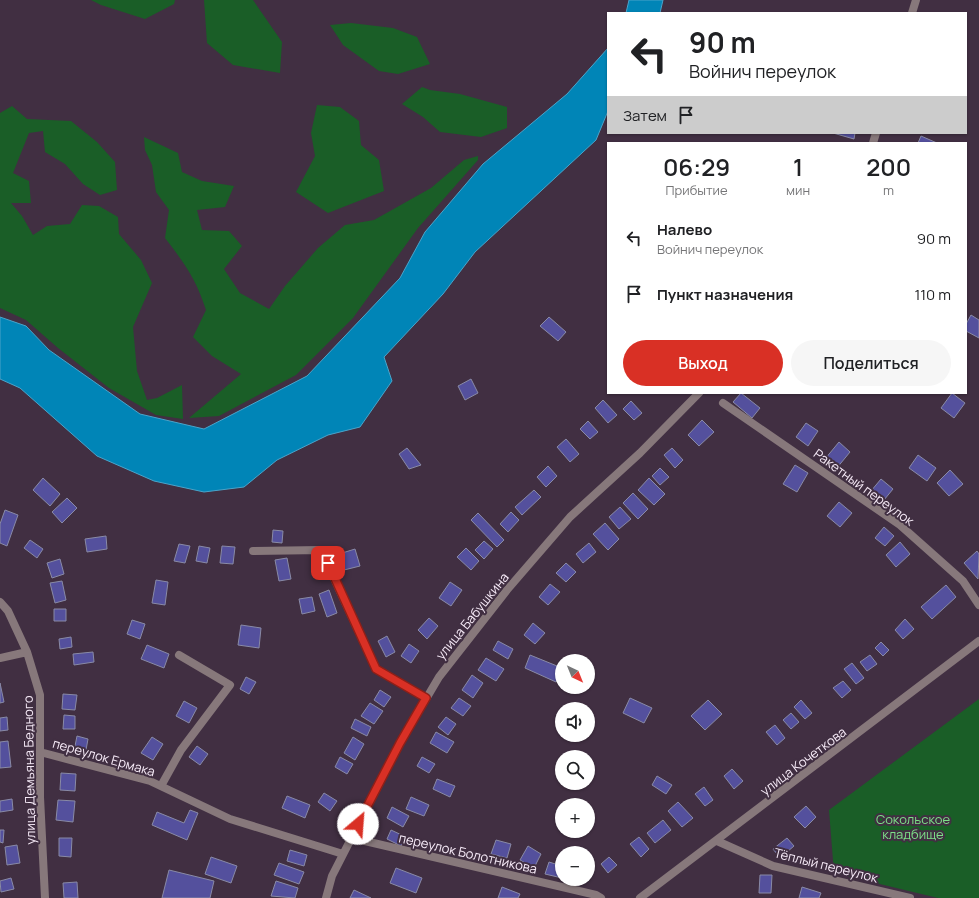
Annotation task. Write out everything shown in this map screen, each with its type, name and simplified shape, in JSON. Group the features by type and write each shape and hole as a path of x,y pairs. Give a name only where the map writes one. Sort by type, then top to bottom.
{"street":[{"path":"912,12 916,0"},
{"name":"улица Бабушкина","path":"326,898 332,876 343,854 400,743 439,677 507,590 570,517 640,453 698,394"},
{"name":"Ракетный переулок","path":"723,403 900,525 963,581 979,605"},
{"path":"253,551 322,550 376,669 426,698"},
{"name":"улица Демьяна Бедного","path":"0,602 8,611 27,652 40,695 40,752 45,898"},
{"name":"улица Кочеткова","path":"640,898 979,641"},
{"path":"0,658 27,652"},
{"name":"переулок Ермака","path":"161,786 181,750 230,685 179,655"},
{"name":"переулок Ермака","path":"40,752 150,781 230,819 343,854"},
{"name":"переулок Болотникова","path":"352,838 596,895 601,898"},
{"name":"Тёплый переулок","path":"717,841 773,866 910,898"}],"green space":[{"path":"91,0 175,0 174,4 145,19 101,5"},
{"path":"204,0 253,0 282,42 280,73 233,65 207,43"},
{"path":"351,23 393,28 417,37 430,64 398,74 379,71 343,45 330,25"},
{"path":"422,87 430,90 460,94 507,107 507,128 481,137 440,132 423,117 402,104"},
{"path":"317,105 340,107 359,121 361,145 379,160 384,191 328,213 296,192 315,156 311,133"},
{"path":"12,106 27,119 71,121 97,142 115,162 117,190 100,195 83,184 65,164 45,152 43,131 29,133 13,173 29,181 31,203 11,203 22,216 33,235 47,226 70,224 82,205 99,206 118,217 119,234 141,260 152,283 133,327 137,371 147,400 157,398 182,385 183,419 156,415 109,388 58,348 26,320 0,308 0,113"},
{"path":"144,137 178,153 182,172 202,181 234,186 225,207 197,210 202,230 229,231 242,246 224,269 240,293 269,309 285,286 318,248 345,225 374,220 431,188 464,160 478,156 478,160 418,228 353,318 296,375 219,416 189,418 241,374 212,356 193,337 206,310 198,289 189,272 165,238 169,210 156,192 152,165 145,150"},
{"name":"Сокольское кладбище","path":"979,699 979,898 938,898 834,873 829,810"}],"water":[{"path":"629,0 663,0 660,12 626,12"},
{"path":"607,49 607,113 596,140 475,252 443,294 384,357 392,381 360,427 328,435 277,460 244,487 204,492 154,481 97,456 20,388 0,379 0,317 26,326 49,350 140,414 204,429 307,376 400,278 425,232 483,164 567,94"}],"building":[{"path":"836,134 855,134 854,139"},
{"path":"921,136 935,142 918,142"},
{"path":"971,315 979,320 979,338 967,332 967,322"},
{"path":"549,317 566,332 558,341 540,326"},
{"path":"471,379 478,393 465,400 458,386"},
{"path":"740,394 742,394 760,408 752,418 733,402"},
{"path":"951,394 965,403 954,418 941,408"},
{"path":"603,400 617,415 608,423 595,408"},
{"path":"631,401 642,413 634,420 623,409"},
{"path":"702,420 714,432 699,446 688,435"},
{"path":"588,421 598,432 590,439 580,429"},
{"path":"806,423 818,431 808,446 796,437"},
{"path":"566,439 579,454 570,462 557,447"},
{"path":"839,442 850,452 836,469 825,459"},
{"path":"407,448 421,465 409,469 399,454"},
{"path":"672,448 683,460 675,468 664,455"},
{"path":"918,455 936,468 927,481 909,468"},
{"path":"795,465 808,473 797,492 783,484"},
{"path":"548,466 557,476 546,487 537,477"},
{"path":"660,468 669,477 660,485 652,476"},
{"path":"950,470 963,484 949,496 937,483"},
{"path":"43,478 60,494 50,506 33,490"},
{"path":"649,478 665,494 654,505 638,490"},
{"path":"881,479 893,489 884,500 871,491"},
{"path":"534,490 541,497 522,515 515,507"},
{"path":"633,493 648,509 638,519 623,503"},
{"path":"67,498 77,508 62,523 52,512"},
{"path":"839,502 852,513 840,527 827,516"},
{"path":"620,507 631,519 619,529 609,517"},
{"path":"5,510 18,515 7,546 0,543 0,524"},
{"path":"511,512 519,520 508,532 500,524"},
{"path":"478,513 504,540 497,547 471,520"},
{"path":"605,523 619,539 608,550 593,534"},
{"path":"884,527 894,536 885,546 875,538"},
{"path":"273,530 283,531 282,543 272,542"},
{"path":"106,536 107,549 87,552 85,539"},
{"path":"30,540 43,549 37,558 24,548"},
{"path":"484,541 493,549 484,559 475,550"},
{"path":"900,542 910,554 896,567 886,555"},
{"path":"589,543 596,552 583,563 576,554"},
{"path":"179,544 190,546 185,563 174,561"},
{"path":"199,546 210,548 207,563 196,561"},
{"path":"222,546 235,547 233,564 220,563"},
{"path":"466,548 479,561 471,570 457,557"},
{"path":"355,549 360,566 344,570 339,554"},
{"path":"977,551 979,554 978,579 964,563"},
{"path":"287,558 291,579 279,581 275,560"},
{"path":"60,559 64,574 52,578 47,563"},
{"path":"566,563 576,572 566,582 556,573"},
{"path":"156,580 168,582 165,605 152,603"},
{"path":"62,581 66,600 55,603 50,583"},
{"path":"450,582 462,590 451,606 439,598"},
{"path":"550,584 560,592 548,605 539,597"},
{"path":"946,585 956,597 932,619 921,607"},
{"path":"329,590 337,613 327,617 319,594"},
{"path":"312,597 315,611 302,614 299,599"},
{"path":"54,609 66,609 66,621 54,621"},
{"path":"429,618 438,626 427,639 418,630"},
{"path":"905,619 914,629 903,639 895,630"},
{"path":"132,620 145,624 140,639 127,634"},
{"path":"533,623 545,633 535,644 524,635"},
{"path":"241,625 261,628 259,648 238,645"},
{"path":"387,636 395,652 386,657 378,641"},
{"path":"71,637 72,647 60,649 59,639"},
{"path":"498,641 513,649 508,659 493,650"},
{"path":"881,642 889,650 883,656 875,648"},
{"path":"409,644 419,651 411,663 401,656"},
{"path":"147,645 169,654 164,668 141,659"},
{"path":"93,652 94,662 74,665 73,654"},
{"path":"530,655 555,665 555,682 525,668"},
{"path":"870,655 877,664 867,671 860,662"},
{"path":"486,658 504,669 496,681 478,670"},
{"path":"852,663 864,678 856,684 844,669"},
{"path":"472,675 483,683 473,698 462,690"},
{"path":"246,677 256,682 249,694 240,689"},
{"path":"843,681 851,690 842,698 833,688"},
{"path":"0,683 4,702 0,703"},
{"path":"380,690 391,697 384,707 374,700"},
{"path":"63,694 77,695 75,710 62,709"},
{"path":"459,698 471,706 463,716 451,708"},
{"path":"630,698 652,708 644,723 623,713"},
{"path":"708,700 722,714 705,730 691,716"},
{"path":"801,700 812,713 805,719 794,707"},
{"path":"184,701 197,708 189,723 176,716"},
{"path":"370,703 383,711 374,724 361,716"},
{"path":"791,713 799,722 791,729 783,720"},
{"path":"64,715 75,716 75,729 63,729"},
{"path":"7,717 8,730 0,731 0,718"},
{"path":"446,717 456,724 448,735 438,727"},
{"path":"355,719 371,727 367,736 351,728"},
{"path":"775,725 785,738 777,745 766,732"},
{"path":"436,732 454,742 447,753 430,743"},
{"path":"77,736 88,739 86,750 74,751"},
{"path":"152,737 163,744 153,760 141,753"},
{"path":"353,737 364,744 355,760 344,753"},
{"path":"8,741 11,767 0,768 0,742"},
{"path":"197,746 208,754 200,765 189,757"},
{"path":"340,757 353,764 347,774 335,767"},
{"path":"422,757 435,764 429,773 417,766"},
{"path":"732,769 743,781 734,789 724,776"},
{"path":"61,773 76,774 75,791 60,790"},
{"path":"657,776 672,785 666,794 652,785"},
{"path":"437,779 455,786 450,797 433,789"},
{"path":"704,787 713,800 705,806 695,794"},
{"path":"324,793 337,801 330,811 318,802"},
{"path":"287,796 310,805 305,818 282,808"},
{"path":"411,797 429,805 424,816 406,809"},
{"path":"12,799 13,810 0,812 0,801"},
{"path":"58,800 75,801 73,822 56,820"},
{"path":"678,802 693,818 682,827 668,811"},
{"path":"806,806 816,817 805,828 794,817"},
{"path":"392,807 409,816 403,827 387,818"},
{"path":"190,810 198,813 187,840 152,825 157,812 184,823"},
{"path":"663,820 671,830 655,843 647,833"},
{"path":"0,830 4,830 3,843 0,842"},
{"path":"391,830 406,837 401,846 387,839"},
{"path":"639,837 649,849 641,857 630,844"},
{"path":"59,838 72,838 71,857 59,856"},
{"path":"787,838 794,846 780,858 773,849"},
{"path":"496,840 511,844 507,858 491,854"},
{"path":"17,845 20,863 7,865 5,847"},
{"path":"528,846 541,854 534,868 520,860"},
{"path":"290,850 307,855 304,866 287,861"},
{"path":"211,857 237,866 231,883 205,874"},
{"path":"609,857 617,865 608,873 601,864"},
{"path":"549,862 555,864 555,876 545,874"},
{"path":"279,863 304,872 299,884 274,875"},
{"path":"396,868 422,878 416,893 390,883"},
{"path":"169,870 214,881 210,898 162,898"},
{"path":"760,875 772,875 771,893 759,893"},
{"path":"11,878 14,889 1,892 0,881"},
{"path":"276,881 298,888 295,898 271,896"},
{"path":"77,882 78,898 64,898 63,883"},
{"path":"502,887 520,894 518,898 498,898"},
{"path":"802,887 821,893 819,898 799,898"},
{"path":"354,890 371,898 350,898"}],"route":[{"path":"328,563 376,669 426,698 400,743 358,824"}]}
